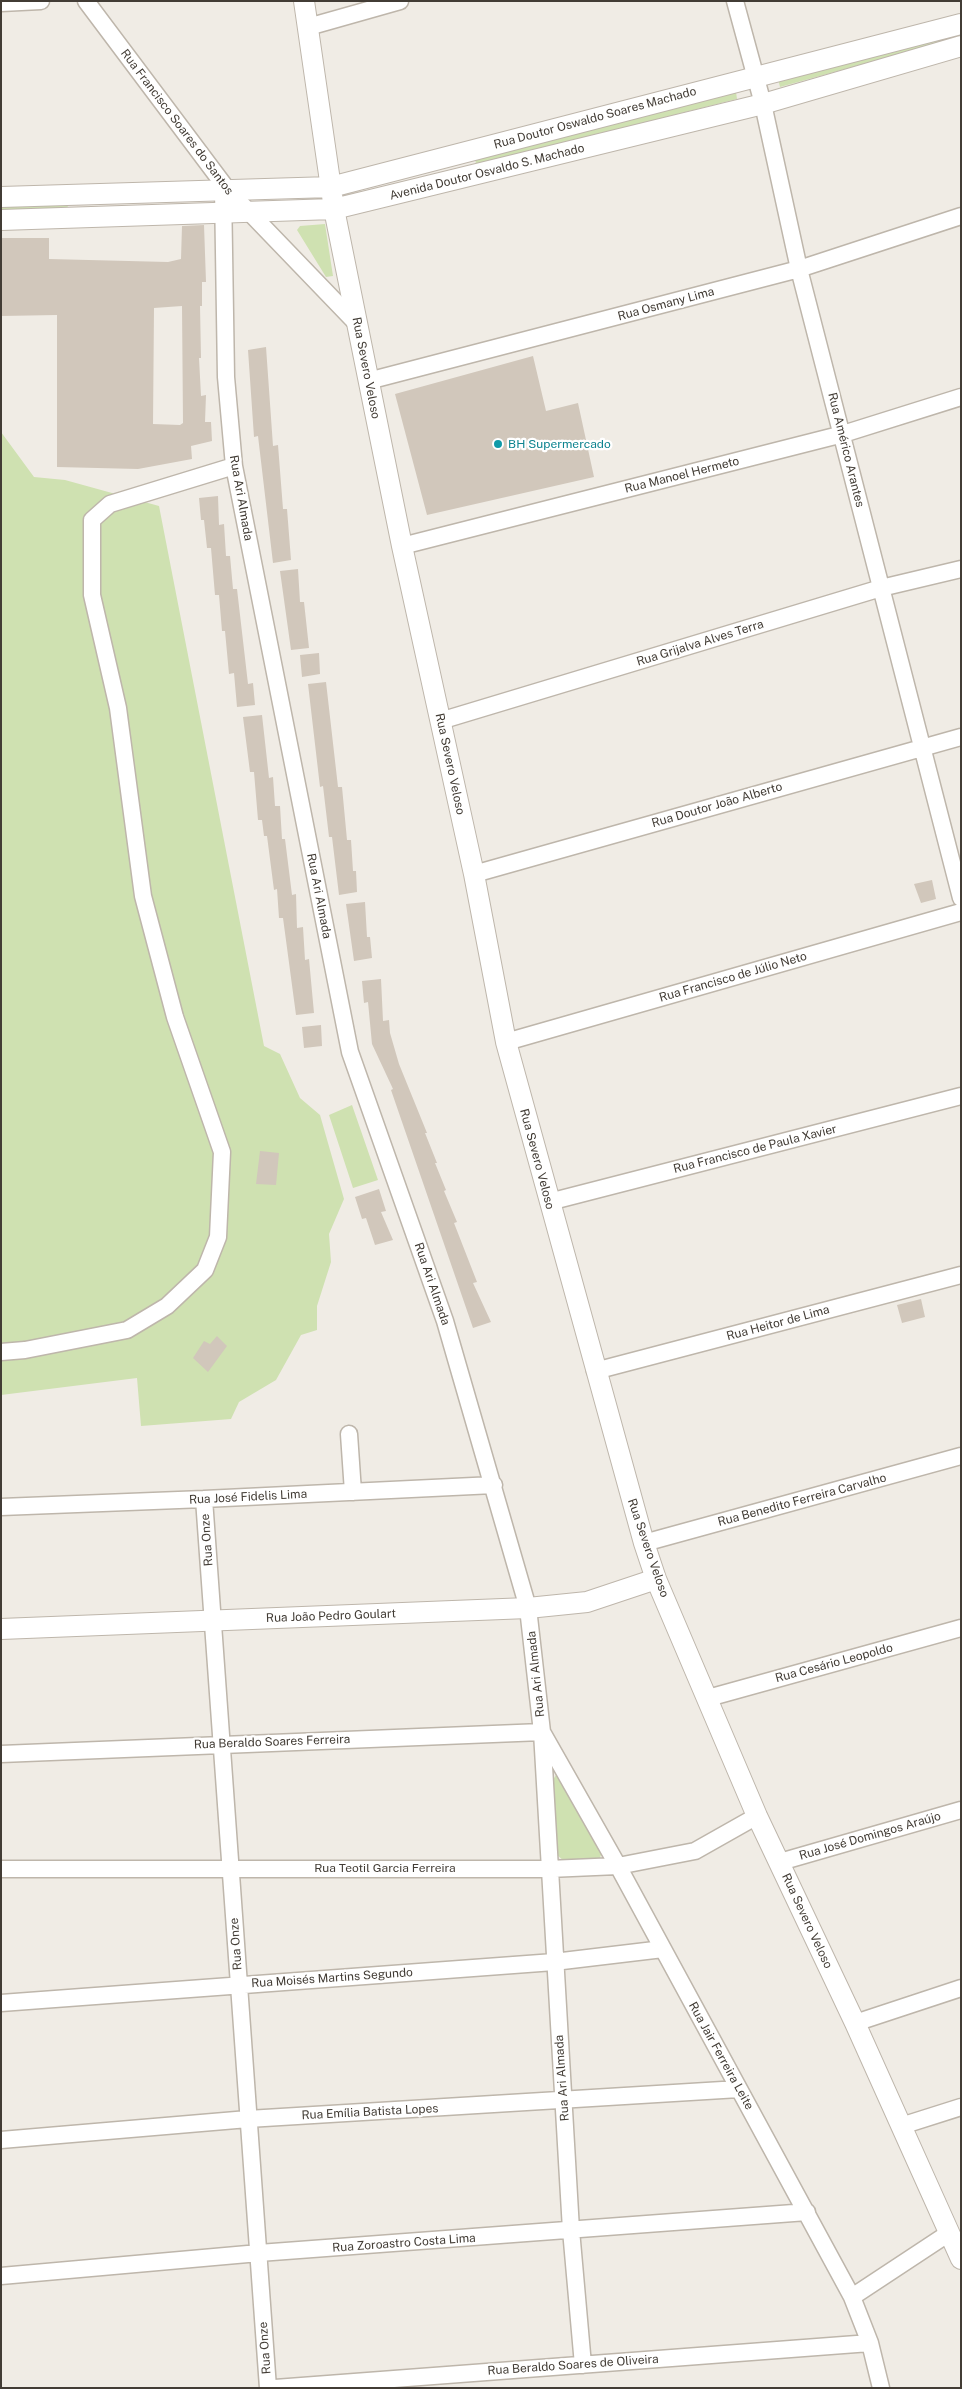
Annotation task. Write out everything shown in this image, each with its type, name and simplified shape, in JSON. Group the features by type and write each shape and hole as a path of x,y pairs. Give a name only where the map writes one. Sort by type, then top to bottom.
{"street":[{"path":"1,3 41,1"},
{"name":"Rua Francisco Soares do Santos","path":"86,1 225,189 249,211 357,324"},
{"name":"Rua Severo Veloso","path":"304,1 334,209 402,546 474,874 506,1042 595,1371 644,1543 656,1579 757,1816 855,2023 901,2126 955,2231 961,2259"},
{"path":"308,27 400,1"},
{"name":"Rua Américo Arantes","path":"735,1 763,104 799,269 961,898"},
{"name":"Rua Doutor Oswaldo Soares Machado","path":"225,189 331,187 961,24"},
{"name":"Avenida Doutor Osvaldo S. Machado","path":"1,220 334,209 763,104 961,46"},
{"path":"1,197 225,189"},
{"name":"Rua Ari Almada","path":"225,189 226,377 234,466 350,1052 445,1320 528,1608 542,1732 571,2230 584,2365"},
{"name":"Rua Osmany Lima","path":"368,381 799,269 961,216"},
{"name":"Rua Manoel Hermeto","path":"402,546 843,434 961,397"},
{"path":"1,1352 24,1350 127,1330 167,1306 205,1270 218,1237 222,1152 175,1017 143,896 118,708 92,595 92,520 110,504 234,466"},
{"name":"Rua Grijalva Alves Terra","path":"440,721 882,588 961,569"},
{"name":"Rua Doutor João Alberto","path":"474,874 961,737"},
{"name":"Rua Francisco de Júlio Neto","path":"506,1042 961,912"},
{"name":"Rua Francisco de Paula Xavier","path":"549,1202 961,1096"},
{"name":"Rua Heitor de Lima","path":"595,1371 961,1276"},
{"path":"349,1434 353,1492"},
{"name":"Rua Benedito Ferreira Carvalho","path":"644,1543 961,1456"},
{"name":"Rua José Fidelis Lima","path":"1,1507 204,1500 494,1485"},
{"name":"Rua Onze","path":"204,1500 268,2388"},
{"name":"Rua João Pedro Goulart","path":"1,1629 528,1608 587,1602 656,1579"},
{"name":"Rua Cesário Leopoldo","path":"708,1698 961,1628"},
{"name":"Rua Beraldo Soares Ferreira","path":"1,1754 542,1732"},
{"name":"Rua Jair Ferreira Leite","path":"542,1732 618,1866 852,2297 870,2343 881,2388"},
{"name":"Rua José Domingos Araújo","path":"780,1862 961,1810"},
{"name":"Rua Teotil Garcia Ferreira","path":"1,1869 549,1869 618,1866 695,1851 757,1816"},
{"name":"Rua Moisés Martins Segundo","path":"1,2003 554,1962 663,1949"},
{"path":"855,2023 961,1988"},
{"name":"Rua Emília Batista Lopes","path":"1,2140 248,2119 739,2089"},
{"path":"901,2126 961,2107"},
{"name":"Rua Zoroastro Costa Lima","path":"1,2276 259,2254 807,2212"},
{"path":"852,2297 955,2231"},
{"name":"Rua Beraldo Soares de Oliveira","path":"275,2388 870,2343"}],"green space":[{"path":"961,32 961,37 780,87 778,79"},
{"path":"736,92 737,99 476,165 475,157"},
{"path":"67,202 68,208 1,211 1,204"},
{"path":"325,224 333,276 326,277 297,230 300,226"},
{"path":"1,432 34,477 65,480 159,506 264,1046 280,1054 300,1098 320,1115 344,1199 329,1234 331,1262 317,1306 317,1330 301,1335 276,1380 239,1402 231,1419 141,1426 137,1378 1,1395"},
{"path":"352,1105 378,1180 353,1188 329,1115"},
{"path":"557,1773 603,1850 599,1860 564,1861 556,1854 553,1780"}],"building":[{"path":"204,225 206,282 202,282 202,306 200,306 201,358 199,358 201,396 206,395 205,422 211,422 212,441 191,446 192,459 138,469 57,467 57,315 1,316 1,238 49,238 49,259 168,262 181,259 182,226","holes":["182,306 183,423 180,425 153,424 154,308"]},
{"path":"266,347 273,446 278,445 283,509 287,509 291,560 273,563 258,436 254,437 248,350"},
{"name":"BH Supermercado","path":"533,356 546,411 578,403 594,477 427,515 395,394"},
{"path":"218,496 219,525 224,524 226,556 230,556 233,589 237,589 248,684 253,683 255,705 237,707 234,673 229,674 225,631 222,631 219,595 215,595 211,548 207,548 204,520 201,520 199,498"},
{"path":"298,569 300,602 304,602 309,648 291,650 280,571"},
{"path":"319,653 320,674 302,677 300,655"},
{"path":"326,682 338,787 342,787 347,840 351,840 353,871 356,871 357,892 339,895 323,786 320,787 308,684"},
{"path":"262,715 269,778 273,777 275,806 280,806 282,839 285,839 292,895 296,894 297,928 303,927 305,960 309,959 314,1013 296,1015 283,918 279,918 277,889 274,890 267,836 264,836 262,820 258,820 254,772 250,772 243,717"},
{"path":"932,880 936,899 921,903 914,884"},
{"path":"365,902 367,937 370,937 372,958 354,961 346,904"},
{"path":"381,979 383,1021 389,1020 390,1033 399,1064 427,1133 425,1133 446,1190 444,1191 457,1222 454,1223 477,1282 473,1283 491,1322 473,1328 391,1090 393,1089 372,1044 368,1002 364,1003 362,981"},
{"path":"321,1025 322,1046 304,1048 302,1027"},
{"path":"260,1151 279,1153 276,1185 256,1184"},
{"path":"379,1189 386,1211 381,1212 393,1240 375,1245 366,1218 362,1219 355,1197"},
{"path":"921,1299 925,1317 902,1323 897,1305"},
{"path":"217,1336 227,1346 208,1372 193,1358 204,1341 210,1344"}],"place":[{"name":"BH Supermercado","path":"498,444"}]}
